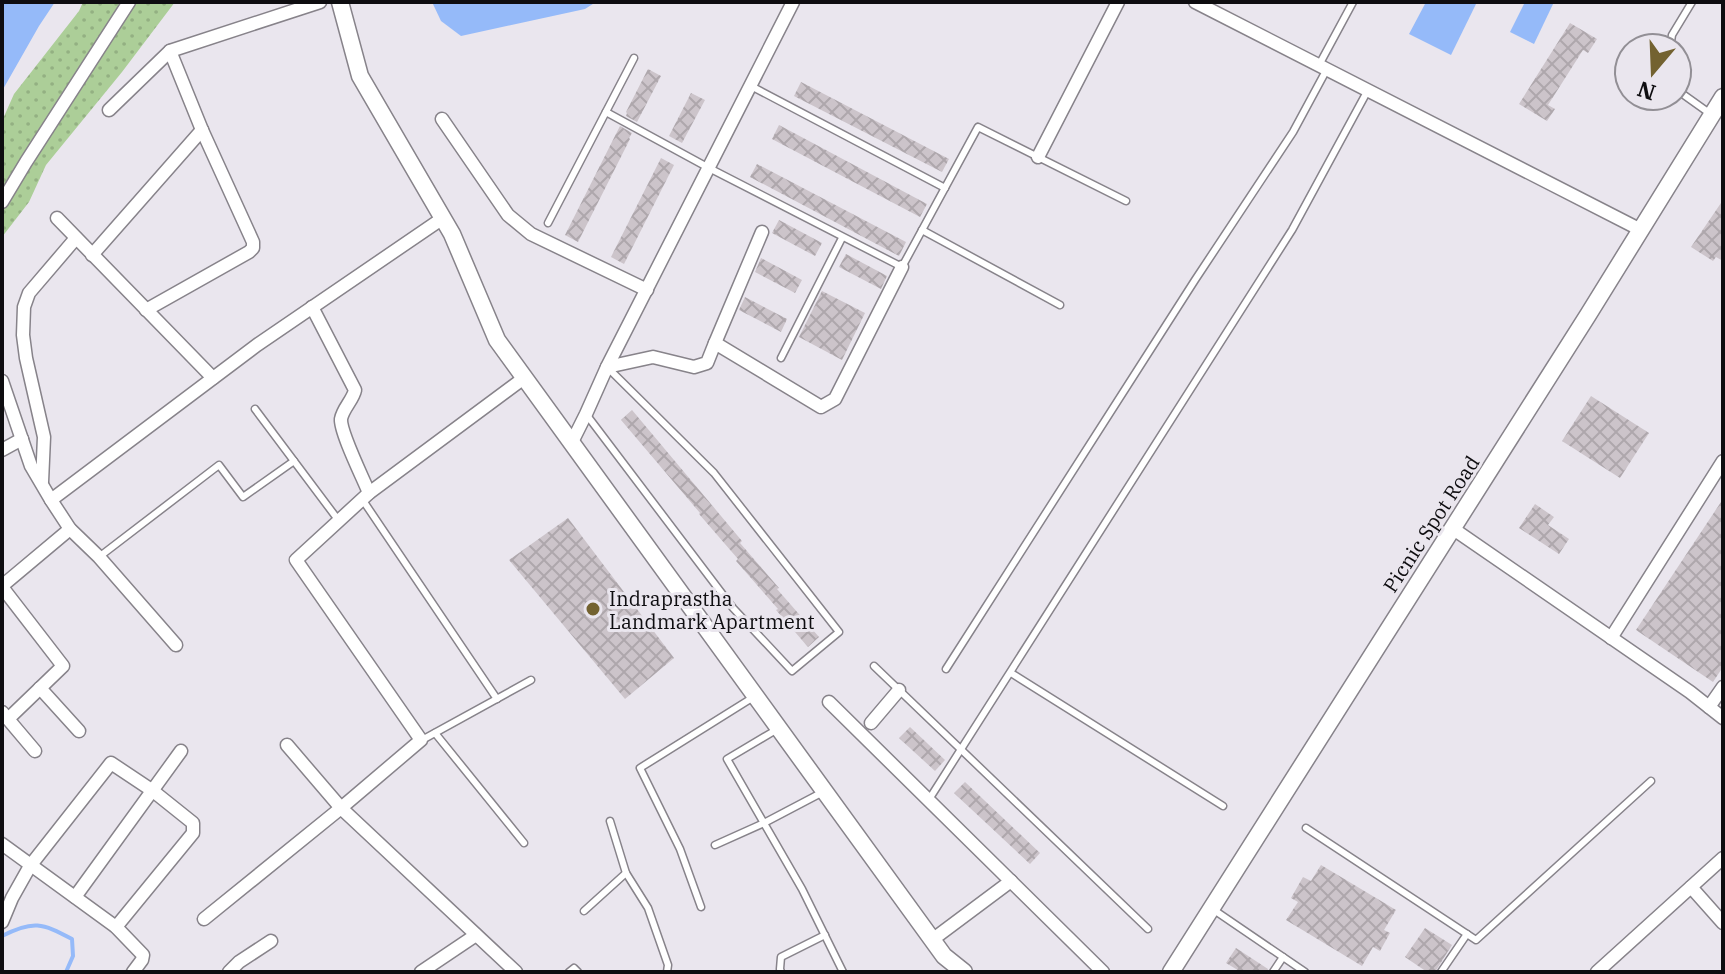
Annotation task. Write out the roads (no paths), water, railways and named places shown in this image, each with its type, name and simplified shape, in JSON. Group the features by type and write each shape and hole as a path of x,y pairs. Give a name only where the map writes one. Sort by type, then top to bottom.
{"street":[{"path":"2,202 129,2"},
{"path":"109,110 170,51 320,2"},
{"path":"340,2 360,76 452,234 497,340 947,964 964,972"},
{"path":"572,442 793,2"},
{"path":"1038,157 1118,2"},
{"path":"1195,2 1641,230"},
{"path":"146,310 253,248 170,51"},
{"name":"Picnic Spot Road","path":"1171,972 1723,98"},
{"path":"442,119 508,215 531,234 647,290"},
{"path":"92,255 202,130"},
{"path":"57,218 213,378"},
{"path":"51,500 213,378 443,218"},
{"path":"607,367 653,357 694,367 707,363 762,232"},
{"path":"42,482 44,437 26,358 24,307 29,293 76,238"},
{"path":"715,343 821,407 835,399 902,267"},
{"path":"312,307 355,390 342,415 342,427 366,496"},
{"path":"204,919 421,740 296,560 366,496 524,378"},
{"path":"2,381 31,466 70,529 99,557 176,645"},
{"path":"2,450 22,439"},
{"path":"1611,638 1723,461"},
{"path":"1452,528 1723,718"},
{"path":"35,751 5,716 63,666 2,586 70,529"},
{"path":"1709,707 1723,687"},
{"path":"40,688 79,731"},
{"path":"871,723 899,690"},
{"path":"829,702 1103,972"},
{"path":"287,745 341,808 516,972"},
{"path":"75,897 181,751"},
{"path":"2,922 30,866 111,763 193,823 193,833 116,927"},
{"path":"2,844 116,927 143,955 133,972"},
{"path":"1597,972 1723,858"},
{"path":"932,940 1011,881"},
{"path":"1691,887 1723,923"},
{"path":"421,972 476,935"},
{"path":"229,972 271,941"}],"lane":[{"path":"946,669 1293,132 1353,2"},
{"path":"1674,32 1692,2"},
{"path":"548,223 634,58"},
{"path":"751,86 945,188"},
{"path":"928,801 1292,230 1368,90"},
{"path":"1693,101 1712,115"},
{"path":"606,112 902,267 978,127 1126,201"},
{"path":"922,230 1060,305"},
{"path":"781,358 842,238"},
{"path":"586,414 733,608 792,671 839,632 714,473 607,367"},
{"path":"255,409 339,521"},
{"path":"99,557 219,465 243,497 294,461"},
{"path":"366,496 497,699"},
{"path":"874,666 1148,929"},
{"path":"1011,673 1223,806"},
{"path":"421,740 531,680"},
{"path":"701,907 680,849 640,768 755,696"},
{"path":"779,728 727,759 802,889 843,972"},
{"path":"435,733 524,843"},
{"path":"1306,828 1476,940 1651,781"},
{"path":"715,845 824,791"},
{"path":"610,821 626,873 648,908 668,965 667,972"},
{"path":"584,911 626,873"},
{"path":"1211,908 1305,972"},
{"path":"1441,972 1467,934"},
{"path":"781,972 781,957 825,935"},
{"path":"1273,972 1283,957"},
{"path":"569,972 574,968 578,972"}],"water":[{"path":"2,2 55,2 2,91"},
{"path":"432,2 596,2 585,9 461,36 441,21"},
{"path":"1426,2 1477,2 1451,55 1409,34"},
{"path":"1525,2 1554,2 1534,44 1510,32"}],"waterway":[{"path":"2,936 22,927 37,926 72,939 73,956 66,972"}],"place":[{"name":"Indraprastha Landmark Apartment","path":"593,609"}]}
